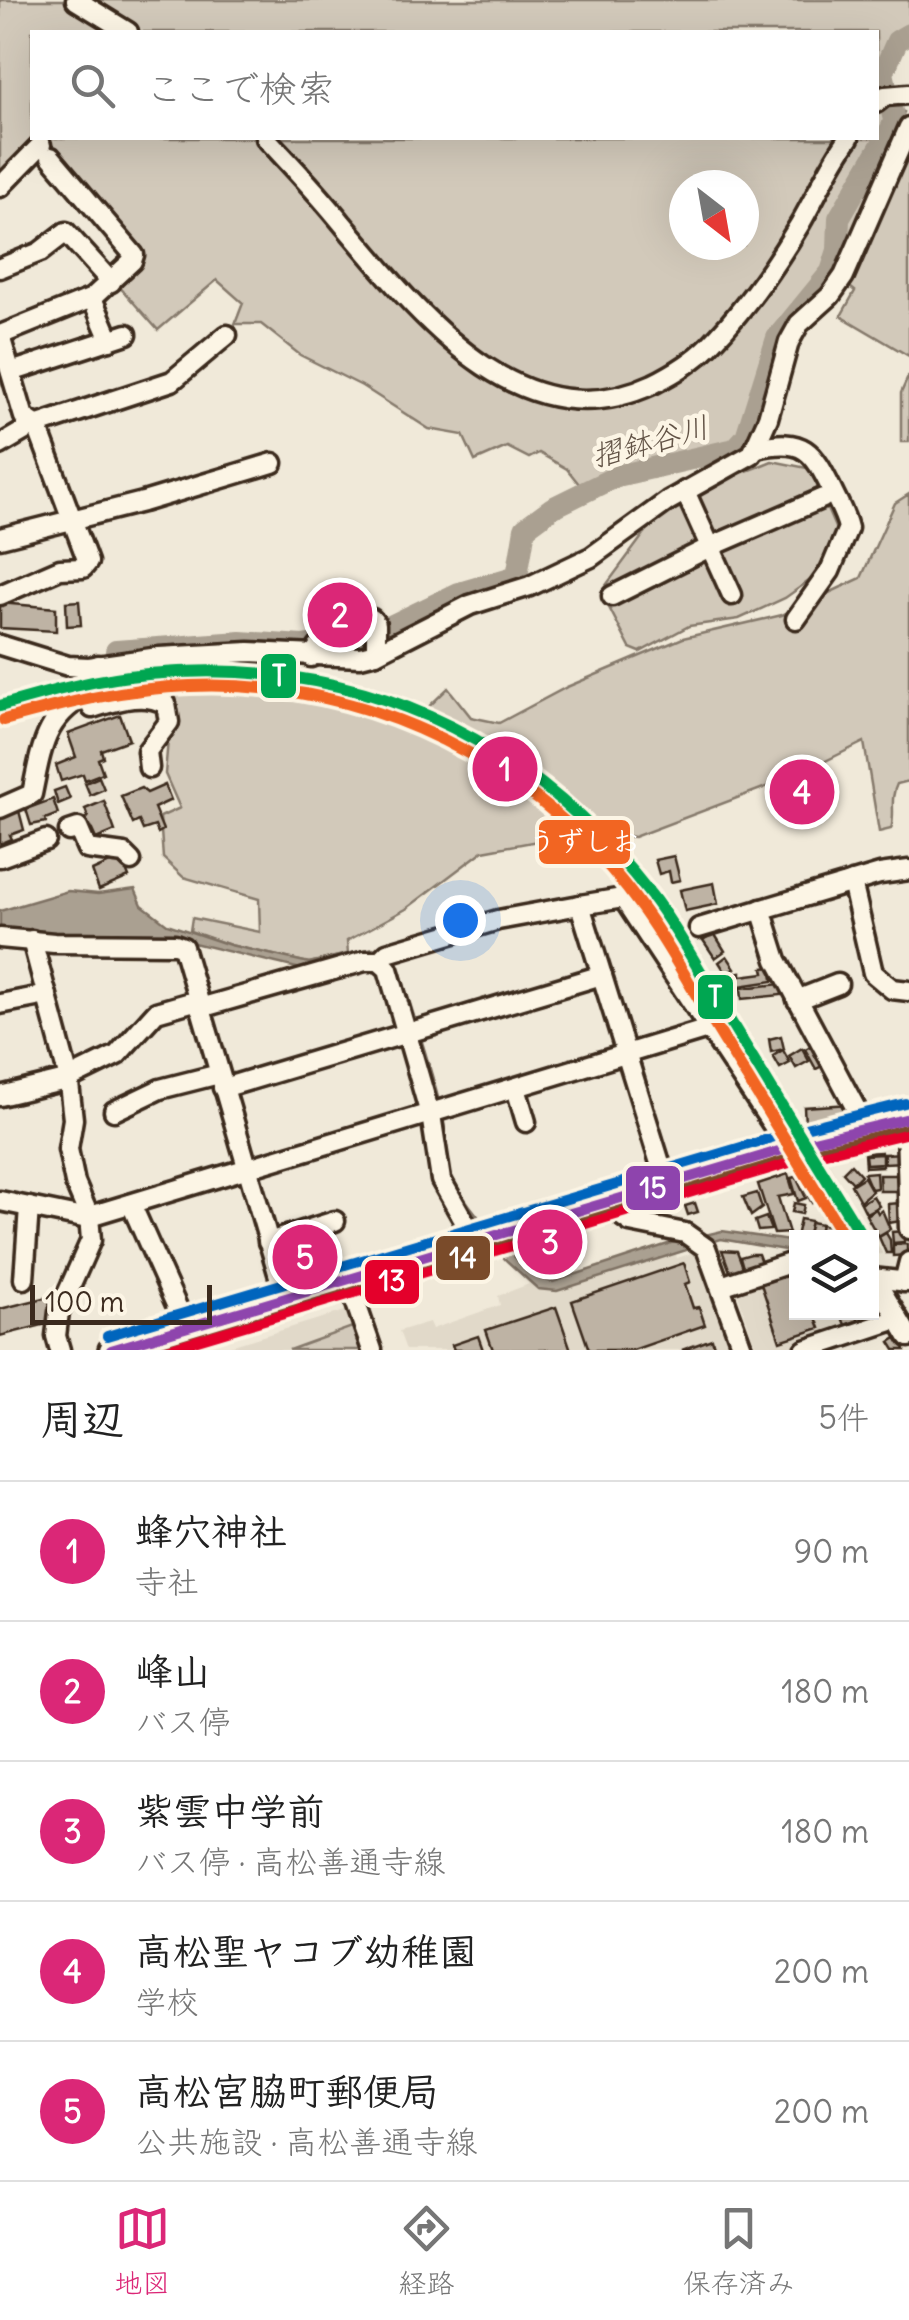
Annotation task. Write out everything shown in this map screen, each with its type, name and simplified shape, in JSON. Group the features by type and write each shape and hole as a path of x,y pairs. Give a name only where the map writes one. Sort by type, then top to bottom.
{"main road":[{"path":"162,1350 809,1142 908,1125"},
{"path":"110,1350 476,1242 619,1205"}],"street":[{"path":"76,0 125,30"},
{"path":"0,645 68,666 248,652 344,658 376,653 470,605 530,586 576,564 618,540 685,490 757,448 789,342 800,324 830,296 844,276 909,127"},
{"path":"268,140 392,282 459,347 523,388 578,402 637,391 686,365 710,346 784,252 833,159 847,140"},
{"path":"0,187 46,151 134,255 92,298 0,336 6,369 24,417 38,426 88,562 83,568 60,569 0,595"},
{"path":"0,268 40,252 66,232 111,282"},
{"path":"6,369 119,337 92,298"},
{"path":"0,445 38,426 172,381 227,335"},
{"path":"757,448 780,442 800,448 820,462 848,528 830,571 796,618"},
{"path":"0,538 273,463"},
{"path":"685,490 732,595"},
{"path":"612,596 822,498"},
{"path":"311,657 331,632 363,618 372,618 376,624 376,653"},
{"path":"98,665 92,708 139,698 166,704 168,722 147,751 149,768"},
{"path":"0,808 32,794 52,722 76,700 94,691"},
{"path":"70,831 78,828 87,849 124,854 131,860"},
{"path":"0,858 46,840"},
{"path":"698,928 852,882 909,870"},
{"path":"852,882 873,973 892,989 909,992"},
{"path":"0,1096 66,1080 117,1056 156,1012 382,958 498,920 623,898 780,1136"},
{"path":"580,905 665,1179"},
{"path":"761,909 777,960 862,1120"},
{"path":"0,938 182,947 285,1297"},
{"path":"32,940 66,1080 73,1119 68,1149 91,1240 59,1312 56,1336 60,1350"},
{"path":"382,958 412,1032 436,1112 441,1180 476,1242"},
{"path":"114,1112 160,1088 221,1081 412,1032 602,975"},
{"path":"797,1000 838,984"},
{"path":"0,1004 47,995"},
{"path":"0,1201 83,1218 708,1029"},
{"path":"516,1088 526,1122"},
{"path":"908,1125 909,1229"},
{"path":"131,1204 186,1327"},
{"path":"619,1205 623,1218 630,1222 685,1233 708,1250 743,1350"},
{"path":"24,1279 29,1207"},
{"path":"268,1242 335,1220"},
{"path":"721,1286 789,1263"},
{"path":"879,1277 907,1274"},
{"path":"879,1288 909,1337"},
{"path":"352,1292 372,1350"},
{"path":"805,1350 898,1319"}],"shaded area":[{"path":"0,0 909,0 909,39 890,48 879,81 879,30 30,30 30,140 879,140 879,100 904,112 831,283 778,339 759,418 745,445 733,455 611,483 579,484 567,469 539,453 529,458 507,447 475,461 463,435 429,429 362,386 300,355 261,324 235,324 243,303 217,280 158,330 117,284 138,256 45,143 0,184"},
{"path":"909,135 909,356 841,316 855,291 846,284"},
{"path":"909,375 909,442 901,442 901,393"},
{"path":"772,461 812,469 821,495 712,541 691,494"},
{"path":"909,494 909,781 897,784 891,829 879,832 864,742 795,776 634,837 586,832 483,851 406,909 347,941 348,954 309,963 230,945 190,931 192,918 260,932 259,899 183,877 163,858 160,817 180,808 165,774 168,740 148,678 261,675 416,719 448,688 471,717 499,723 567,687 683,638 782,615 861,578 895,503"},
{"path":"684,499 715,548 824,502 837,532 813,578 785,598 739,619 689,626 640,652 630,648 601,592 659,514"},
{"path":"135,889 142,905 167,924 230,945 309,963 373,948 394,959 434,1081 453,1179 497,1239 541,1278 553,1282 671,1243 722,1231 789,1241 789,1251 721,1239 557,1291 538,1289 471,1223 445,1177 390,965 305,970 169,937 0,932 0,911 68,891 98,894"},
{"path":"828,1161 869,1230 847,1230 809,1167"},
{"path":"539,1251 567,1288 675,1252 677,1258 696,1252 730,1350 406,1350 399,1331 429,1322 432,1329 500,1305 498,1296 529,1284 521,1275 528,1268 518,1258"},
{"path":"789,1267 789,1320 842,1320 846,1333 796,1350 757,1350 735,1286"},
{"path":"355,1308 369,1350 217,1350"},
{"path":"352,1327 360,1350 289,1350"}],"building":[{"path":"79,601 81,625 67,626 66,602"},
{"path":"0,603 56,608 56,631 0,628"},
{"path":"120,715 129,740 101,750 103,757 98,759 103,773 85,780 83,774 61,781 56,765 76,757 68,734"},
{"path":"99,777 104,789 90,795 85,783"},
{"path":"165,785 171,800 154,808 163,830 158,833 155,826 143,830 139,821 133,824 121,796 141,788 147,793"},
{"path":"65,787 70,799 58,804 54,791"},
{"path":"53,799 58,814 31,825 26,809"},
{"path":"104,801 115,831 96,839 92,830 84,833 79,821 88,817 85,809"},
{"path":"18,807 24,830 0,844 0,814"},
{"path":"674,856 680,880 671,882 669,871 659,874 655,860"},
{"path":"121,858 129,877 99,890 92,871"},
{"path":"714,883 718,904 685,911 680,890"},
{"path":"714,933 725,951 715,958 703,940"},
{"path":"727,956 735,968 726,973 719,962"},
{"path":"772,967 773,981 733,987 731,973 764,973 763,968"},
{"path":"781,984 782,995 742,999 741,988"},
{"path":"781,1036 784,1049 771,1052 769,1039"},
{"path":"815,1044 826,1064 816,1069 805,1049"},
{"path":"802,1048 809,1061 796,1068 789,1056"},
{"path":"783,1050 790,1063 780,1068 773,1056"},
{"path":"850,1104 851,1121 805,1124 804,1107"},
{"path":"882,1152 865,1155 866,1164 882,1166 865,1167 864,1153"},
{"path":"905,1153 905,1162 884,1163 884,1154"},
{"path":"882,1154 882,1163 866,1164 865,1155"},
{"path":"851,1164 861,1175 853,1183 843,1172"},
{"path":"876,1172 877,1188 871,1189 864,1173"},
{"path":"788,1174 794,1194 778,1197 789,1233 774,1234 758,1184"},
{"path":"879,1175 906,1175 906,1191 880,1191"},
{"path":"796,1177 806,1198 798,1201 791,1178"},
{"path":"864,1177 872,1191 860,1201 851,1185"},
{"path":"812,1184 820,1199 812,1203 804,1189"},
{"path":"757,1193 762,1208 751,1216 743,1197"},
{"path":"873,1196 879,1206 866,1213 861,1203"},
{"path":"695,1203 698,1212 688,1215 685,1206"},
{"path":"794,1203 804,1205 802,1214 792,1212"},
{"path":"901,1203 906,1220 889,1223 888,1204"},
{"path":"882,1210 890,1229 879,1235 866,1215"},
{"path":"766,1217 771,1230 758,1231 755,1221"},
{"path":"800,1219 811,1221 809,1230 798,1230"},
{"path":"811,1222 821,1224 820,1230 809,1230"},
{"path":"904,1231 904,1242 893,1243 892,1232"},
{"path":"886,1233 891,1253 886,1253 879,1237"},
{"path":"907,1244 907,1255 893,1256 893,1245"},
{"path":"722,1250 737,1251 745,1272 732,1277"},
{"path":"758,1254 762,1265 744,1271 740,1257"},
{"path":"684,1263 690,1282 685,1284 693,1308 699,1307 705,1325 633,1350 589,1350 572,1301"},
{"path":"789,1274 789,1320 817,1320 820,1328 780,1341 761,1284"},
{"path":"48,1297 54,1322 0,1336 0,1309"},
{"path":"556,1307 571,1350 493,1350 486,1330"},
{"path":"901,1335 905,1350 895,1350 890,1342"},
{"path":"478,1336 483,1350 454,1350 452,1345"},
{"path":"712,1339 715,1350 682,1350"}],"waterway":[{"name":"摺鉢谷川","path":"116,651 241,642 303,646 368,637 459,593 517,576 525,528 552,508 617,476 735,449 746,437 777,338 831,272 838,250 839,218 892,127 894,120 883,73 897,41 909,34"}],"transit line":[{"name":"T","path":"0,706 111,679 224,671 296,678 364,693 430,717 491,749 548,789 602,838 651,895 858,1230"},
{"name":"うずしお","path":"4,720 119,693 190,686 256,688 321,697 384,715 444,740 500,772 553,811 600,857 642,908 840,1230"},
{"path":"107,1336 805,1128 905,1103"},
{"name":"15","path":"111,1350 809,1142 909,1118"},
{"name":"14","path":"162,1350 818,1150 909,1128"},
{"name":"13","path":"164,1350 813,1156 909,1133"}],"place":[{"name":"峰山","path":"340,615"},
{"name":"蜂穴神社","path":"505,769"},
{"name":"高松聖ヤコブ幼稚園","path":"802,792"},
{"name":"紫雲中学前","path":"550,1242"},
{"name":"高松宮脇町郵便局","path":"305,1257"}]}
